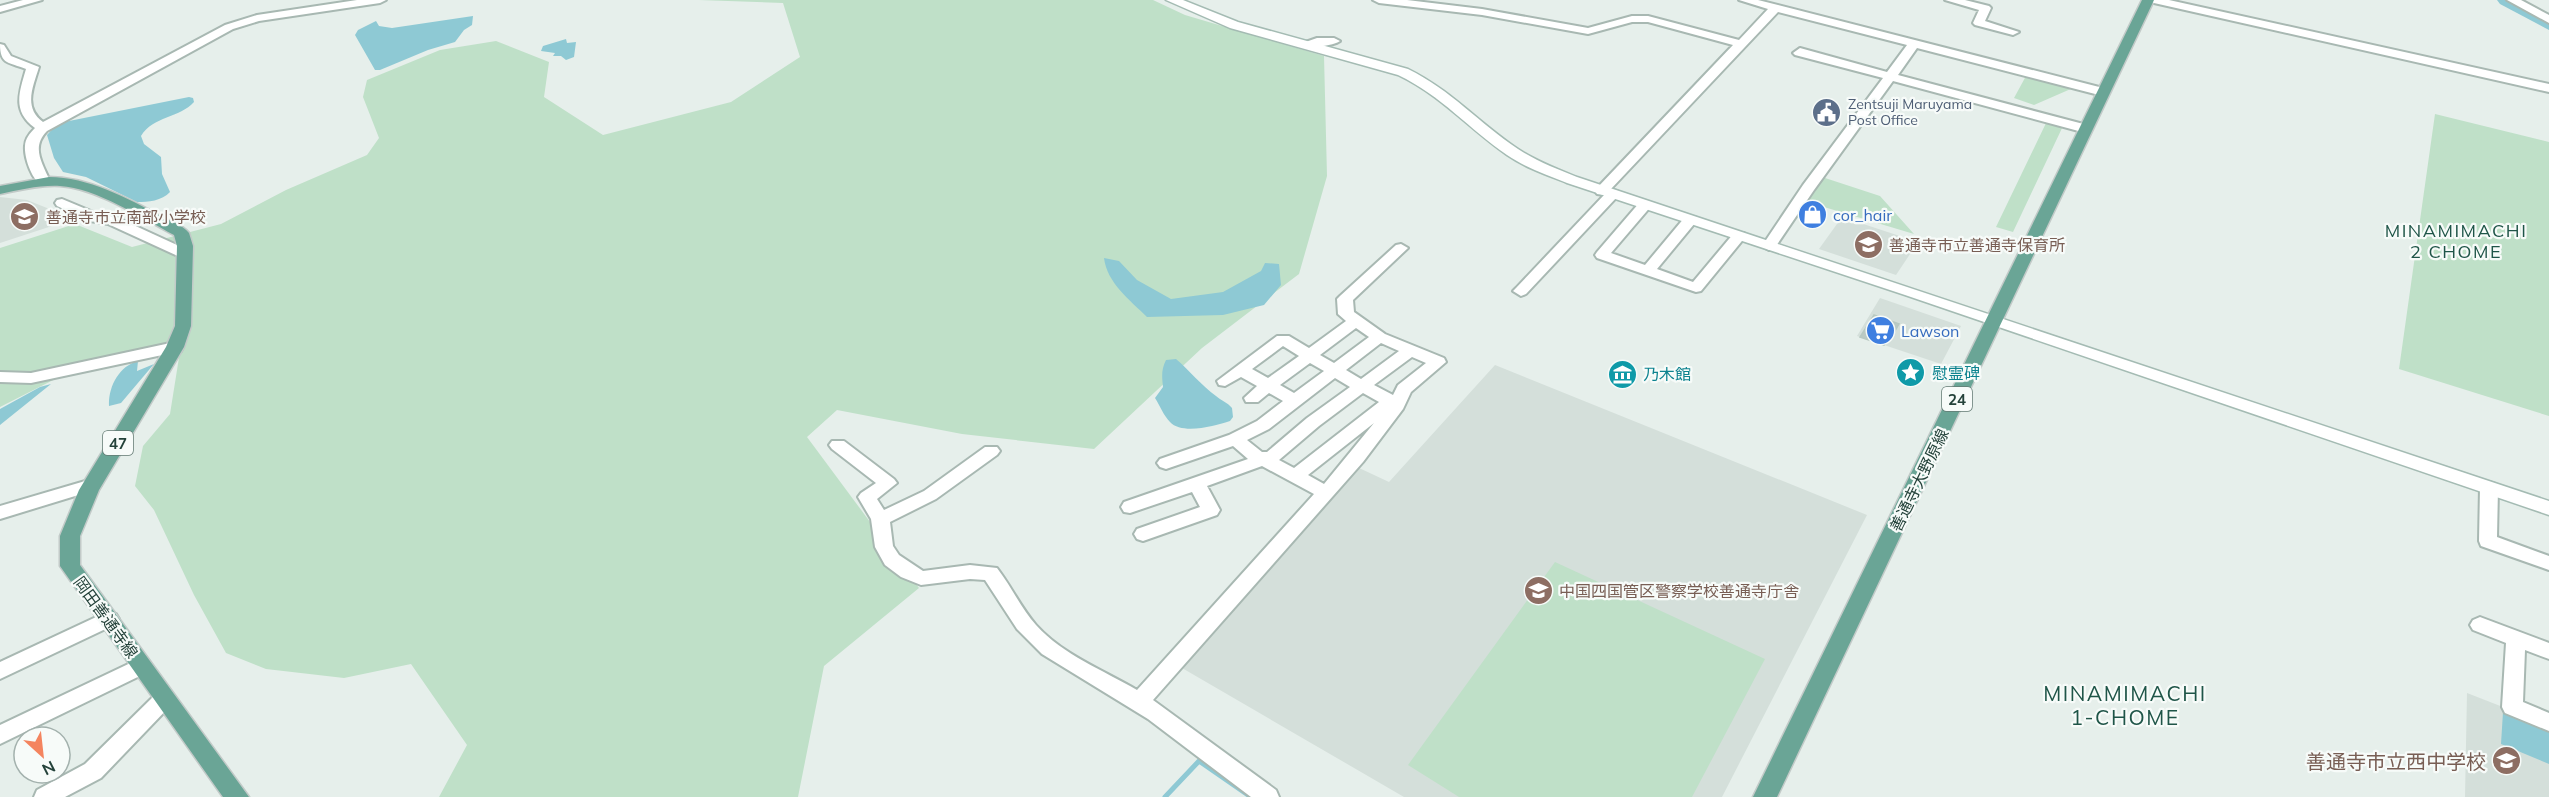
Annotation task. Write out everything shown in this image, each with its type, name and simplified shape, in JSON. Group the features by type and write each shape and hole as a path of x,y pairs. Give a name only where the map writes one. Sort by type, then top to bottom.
{"main road":[{"name":"善通寺大野原線","path":"1765,797 2148,0"},
{"name":"岡田善通寺線","path":"0,190 43,181 66,182 89,189 181,233 185,254 183,326 174,347 92,485 70,536 70,566 237,797"}],"street":[{"path":"0,9 36,0"},
{"path":"43,181 30,150 33,136 42,128 229,27 257,18 380,0"},
{"path":"1172,0 1234,25 1403,72 1424,82 1446,97 1512,152 1535,165 1607,193 2549,508"},
{"path":"1379,0 1481,6 1562,28 1588,31 1632,19 1648,19 1741,44"},
{"path":"1745,0 2103,92"},
{"path":"1951,0 1987,4 1979,23 2013,32"},
{"path":"2154,0 2549,88"},
{"path":"2513,0 2549,20"},
{"path":"1521,291 1775,8"},
{"path":"1306,44 1317,41 1334,41"},
{"path":"1769,246 1914,44"},
{"path":"0,47 7,58 33,67 22,102 27,118 42,128"},
{"path":"1799,53 2086,129"},
{"path":"62,203 94,218 111,220 185,254"},
{"path":"1645,205 1602,255 1696,288 1739,236"},
{"path":"1648,271 1690,220"},
{"path":"1295,476 1396,398 1438,362 1380,337 1346,314 1345,299 1401,248"},
{"path":"1252,398 1356,321"},
{"path":"1166,463 1235,439 1263,424 1380,337"},
{"path":"1225,381 1283,339 1362,386 1396,398"},
{"path":"0,377 31,378 174,347"},
{"path":"1130,507 1273,456 1411,350"},
{"path":"1240,370 1295,401"},
{"path":"1139,702 1357,458 1396,405 1396,398"},
{"path":"1235,439 1263,460 1327,493"},
{"path":"838,445 888,483 867,497 880,519 884,547 892,560 921,578 970,572 990,573 1003,588 1017,615 1038,639 1082,669 1139,702 1268,797"},
{"path":"880,519 930,495 991,451"},
{"path":"1143,534 1211,510 1196,483"},
{"path":"0,513 92,485"},
{"path":"2488,488 2488,541 2549,563"},
{"path":"0,671 109,619"},
{"path":"2480,625 2549,651"},
{"path":"2516,639 2512,707 2549,722"},
{"path":"0,735 141,666"},
{"path":"45,797 93,771 164,699"}],"shaded area":[{"name":"善通寺市立南部小学校","path":"0,197 27,200 47,208 55,225 0,243"},
{"name":"善通寺市立善通寺保育所","path":"1842,217 1918,242 1896,275 1819,249"},
{"path":"1880,298 1961,326 1941,364 1857,336"},
{"name":"中国四国管区警察学校善通寺庁舎","path":"1495,365 1867,515 1722,797 1404,797 1182,668 1357,467 1389,482"},
{"name":"善通寺市立西中学校","path":"2467,693 2549,725 2549,797 2465,797"}],"green space":[{"path":"699,0 1153,0 1185,15 1324,56 1327,176 1299,274 1202,348 1094,449 962,434 837,410 807,437 919,588 824,666 798,797 439,797 467,745 411,664 344,678 266,669 226,653 194,595 154,510 135,486 143,446 170,414 181,345 71,371 0,407 0,248 75,224 132,247 221,224 286,190 367,155 379,138 363,97 367,80 440,50 496,41 549,62 544,97 603,135 731,102 800,57 783,3"},
{"path":"2026,76 2073,88 2034,105 2014,98"},
{"path":"2435,114 2549,142 2549,416 2399,369"},
{"path":"2047,121 2063,126 2013,232 1996,227"},
{"path":"1822,177 1880,196 1914,234 1804,201"},
{"path":"1555,562 1765,659 1692,797 1459,797 1408,765"}],"water":[{"path":"473,16 472,25 464,30 455,42 428,50 380,70 375,70 355,35 358,30 376,21 379,26 392,28"},
{"path":"566,39 567,43 576,42 574,57 566,60 561,56 553,56 555,53 541,51 543,46"},
{"path":"193,98 194,102 188,107 152,124 141,136 144,144 161,157 162,174 170,192 159,199 137,202 86,177 63,172 54,158 47,135 55,126 64,122"},
{"path":"1104,258 1119,261 1137,280 1171,299 1223,292 1261,271 1265,263 1279,264 1281,285 1264,305 1223,315 1147,317 1114,283"},
{"path":"1176,359 1206,388 1232,408 1233,417 1230,421 1190,429 1175,426 1168,420 1155,398 1163,387 1162,377 1166,360"},
{"path":"138,361 137,371 154,364 121,403 109,406 110,392 116,378 125,367"},
{"path":"51,384 0,425 0,409 40,387"},
{"path":"2503,712 2549,731 2549,764 2501,744"}],"building":[{"name":"Lawson","path":"1874,315 1899,324 1884,345 1860,337"}],"waterway":[{"path":"2506,0 2549,24"},
{"path":"1165,797 1199,761 1251,797"}],"place":[{"name":"Zentsuji Maruyama Post Office","path":"1827,112"},
{"name":"cor_hair","path":"1812,215"},
{"name":"善通寺市立南部小学校","path":"25,217"},
{"name":"善通寺市立善通寺保育所","path":"1868,245"},
{"name":"Lawson","path":"1880,331"},
{"name":"慰霊碑","path":"1911,373"},
{"name":"乃木館","path":"1622,374"},
{"name":"中国四国管区警察学校善通寺庁舎","path":"1538,591"},
{"name":"善通寺市立西中学校","path":"2507,761"}],"district":[{"name":"MINAMIMACHI 2 CHOME","path":"2456,240"},
{"name":"MINAMIMACHI 1-CHOME","path":"2125,705"}]}
